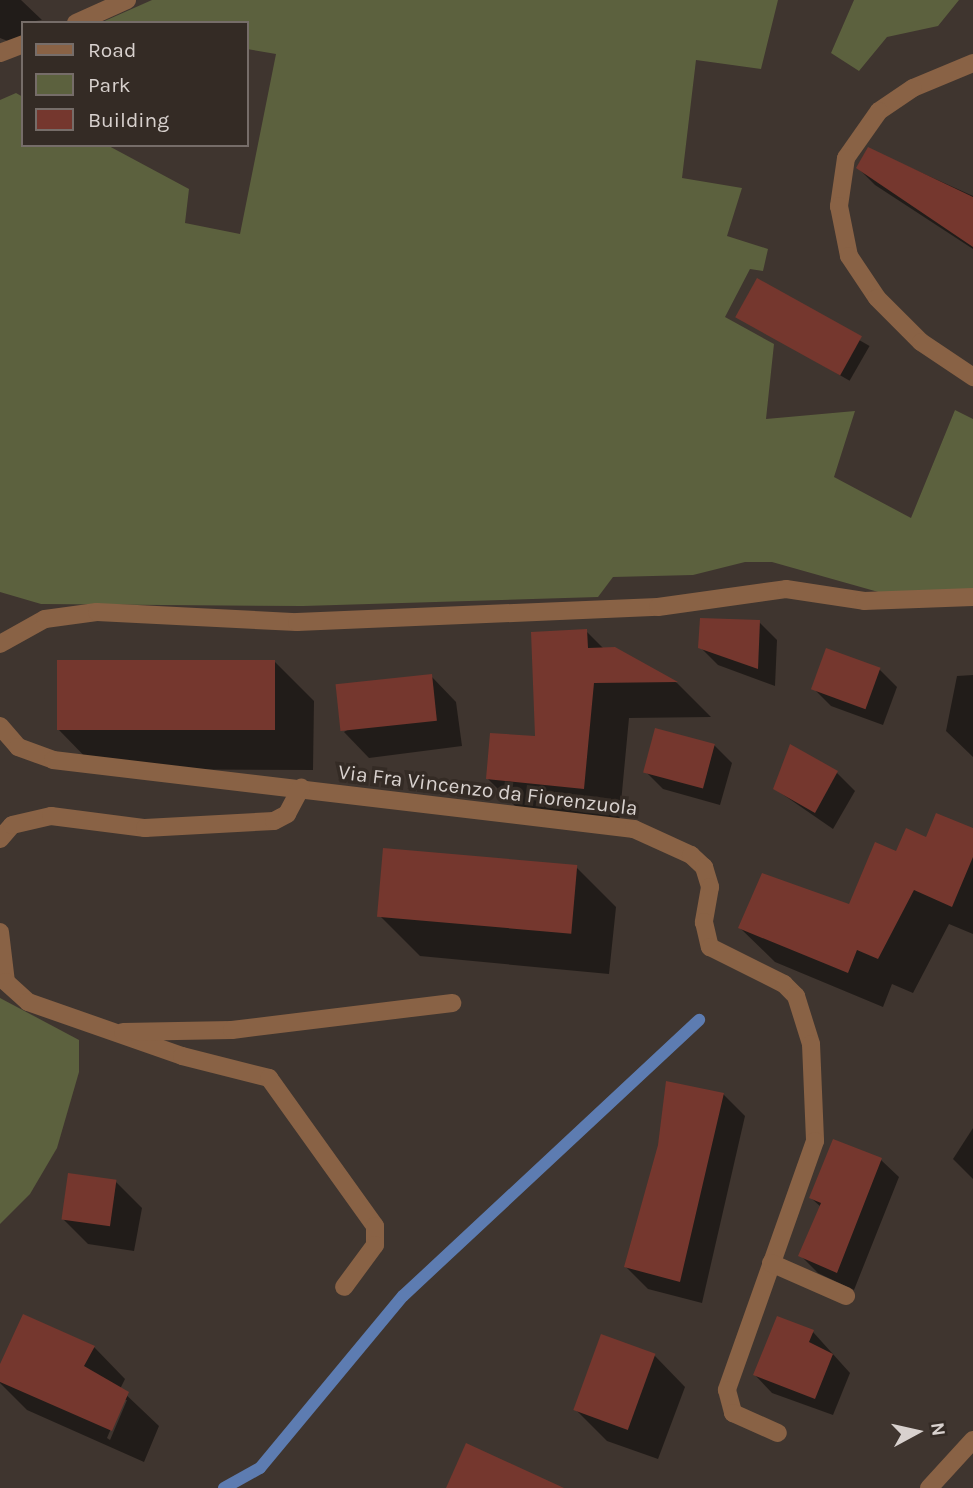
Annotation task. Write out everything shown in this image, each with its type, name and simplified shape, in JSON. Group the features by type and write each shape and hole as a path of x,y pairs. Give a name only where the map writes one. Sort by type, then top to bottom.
{"street":[{"path":"80,21 127,0"},
{"path":"0,53 21,45"},
{"path":"973,63 913,88 879,111 846,158 839,206 849,256 877,298 921,342 973,377"},
{"path":"0,644 45,619 97,612 297,622 658,607 786,589 864,601 973,597"},
{"name":"Via Fra Vincenzo da Fiorenzuola","path":"0,726 18,747 53,760 634,829 671,843 705,867 710,887 704,937 710,947 784,984 796,996 811,1044 818,1125 727,1390 733,1413 778,1433"},
{"path":"0,839 12,825 51,816 145,828 274,821 287,814 301,788"},
{"path":"0,932 2,973 11,989 109,1032 270,1079 374,1226 375,1245 344,1287"},
{"path":"109,1032 232,1030 452,1003"},
{"path":"771,1263 846,1296"},
{"path":"929,1488 973,1440"}],"green space":[{"path":"152,0 778,0 761,69 696,60 682,178 742,188 727,236 768,249 763,271 750,269 725,317 774,344 766,419 855,411 834,477 911,518 955,410 973,419 973,590 889,595 772,562 745,562 693,575 613,577 598,597 303,606 41,604 0,592 0,100 16,93 21,96 21,147 111,147 189,189 185,223 240,234 276,54 248,49 248,21 105,21"},
{"path":"854,0 959,0 938,26 887,37 859,71 831,53"},
{"path":"0,998 79,1040 79,1072 57,1148 30,1194 0,1224"}],"building":[{"path":"868,147 973,197 973,247 856,168"},
{"path":"757,278 862,336 840,376 735,317"},
{"path":"700,618 760,620 758,669 698,648"},
{"path":"587,629 588,648 615,647 678,682 594,683 584,789 486,779 490,733 535,736 531,632"},
{"path":"826,648 881,668 865,709 811,689"},
{"path":"57,660 275,660 275,730 57,730"},
{"path":"432,674 437,721 340,731 336,684"},
{"path":"655,728 715,744 703,788 643,772"},
{"path":"790,744 838,771 815,813 773,789"},
{"path":"936,813 973,828 973,857 952,907 914,890 878,959 857,950 848,973 738,928 762,873 849,904 875,842 896,851 906,828 926,837"},
{"path":"383,848 577,865 571,934 377,917"},
{"path":"666,1081 724,1093 680,1282 624,1267 658,1145"},
{"path":"833,1139 882,1158 837,1273 798,1256 821,1203 809,1198"},
{"path":"68,1173 117,1180 110,1226 61,1220"},
{"path":"23,1314 95,1346 84,1366 129,1392 112,1431 0,1382 0,1364"},
{"path":"777,1316 814,1330 809,1342 833,1354 815,1399 753,1375"},
{"path":"601,1334 656,1354 628,1430 573,1410"},
{"path":"466,1443 564,1488 446,1488"}],"waterway":[{"path":"224,1488 260,1468 403,1296 699,1020"}]}
